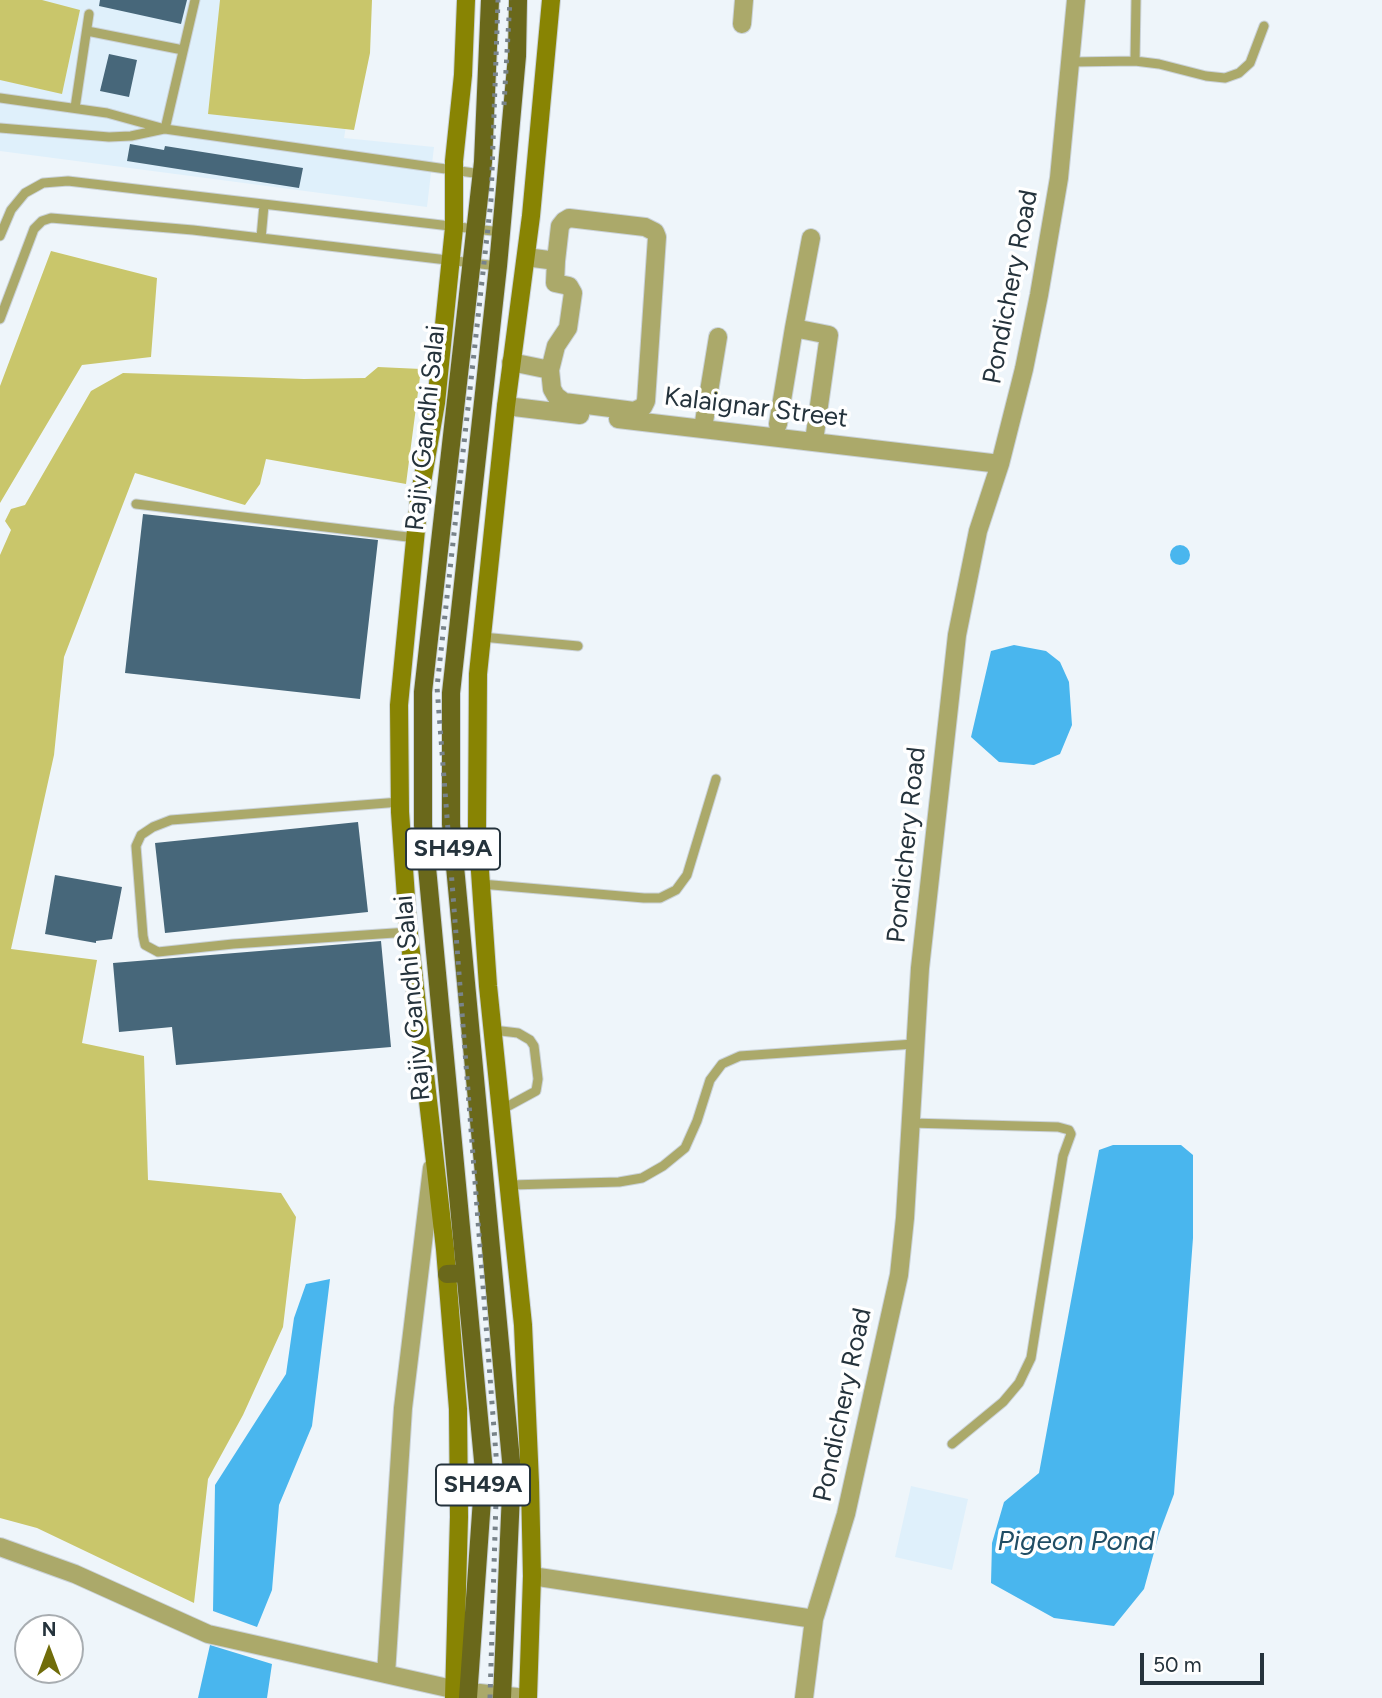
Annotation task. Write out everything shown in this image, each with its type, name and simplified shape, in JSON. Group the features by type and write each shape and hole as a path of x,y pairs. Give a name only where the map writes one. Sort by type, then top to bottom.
{"main road":[{"name":"Rajiv Gandhi Salai","path":"461,1694 484,1471 456,1273 423,825 423,692 481,174 490,0"},
{"name":"Rajiv Gandhi Salai","path":"502,1697 512,1471 451,824 451,693 498,266 517,56 518,0"},
{"path":"463,331 490,335"}],"street":[{"path":"461,1694 456,1273 434,1153 409,932 400,802 400,705 419,499 436,403 451,261 454,171 463,75 466,0"},
{"path":"0,1547 75,1574 208,1633 461,1694 527,1698 531,1576 523,1325 493,1030 477,828 478,674 511,362 526,257 551,0"},
{"path":"742,24 744,0"},
{"name":"Pondichery Road","path":"804,1698 814,1619 846,1514 898,1275 905,1218 920,968 957,635 978,531 1000,464 1039,295 1059,178 1076,0"},
{"path":"569,218 645,227 655,232 657,237 646,401 643,407 634,411 565,402 556,396 550,370 556,346 569,328 573,293 569,286 555,283 556,261 560,226 569,218"},
{"path":"778,424 811,238"},
{"path":"526,257 556,261"},
{"path":"793,328 829,335 814,441"},
{"path":"703,428 718,337"},
{"path":"511,362 550,370"},
{"name":"Kalaignar Street","path":"506,406 1000,464"},
{"path":"386,1674 404,1408 434,1153"},
{"path":"531,1576 814,1619"}],"lane":[{"path":"165,129 195,0"},
{"path":"1135,61 1136,0"},
{"path":"75,108 89,14"},
{"path":"1071,62 1135,61 1224,78 1239,74 1250,63 1264,26"},
{"path":"87,31 183,50"},
{"path":"0,98 128,117 165,129 481,174"},
{"path":"0,128 109,137 131,136 165,129"},
{"path":"0,236 11,210 25,193 43,183 68,181 501,232"},
{"path":"261,238 264,205"},
{"path":"0,319 34,229 42,221 51,218 261,238 498,266"},
{"path":"136,504 416,538"},
{"path":"482,637 578,646"},
{"path":"481,884 660,898 676,890 687,875 716,779"},
{"path":"400,802 171,820 141,835 136,846 143,936 145,945 158,952 409,932"},
{"path":"493,1030 518,1032 530,1040 534,1046 538,1079 536,1091 501,1110"},
{"path":"510,1185 595,1183 642,1178 663,1166 685,1147 697,1121 710,1080 722,1064 740,1056 914,1044"},
{"path":"910,1123 1058,1127 1069,1130 1071,1134 1063,1156 1031,1358 1019,1383 1003,1402 952,1444"}],"shaded area":[{"path":"0,0 359,0 357,61 344,138 434,147 427,207 0,151"},
{"path":"0,0 42,0 80,10 62,94 0,80"},
{"path":"220,0 372,0 370,53 354,130 208,114"},
{"path":"51,251 157,278 151,357 82,365 0,503 0,386"},
{"path":"378,367 421,369 406,484 266,459 260,484 245,505 135,473 64,657 54,755 11,949 97,960 82,1043 144,1056 148,1180 281,1193 296,1217 283,1327 243,1415 208,1479 194,1603 37,1528 0,1518 0,555 11,530 5,521 11,509 25,505 91,391 123,373 304,379 365,378"},
{"path":"911,1486 968,1499 952,1570 895,1557"}],"water":[{"path":"1180,545 1187,548 1190,555 1187,562 1180,565 1173,562 1170,555 1173,548"},
{"path":"1014,645 1046,651 1060,662 1069,682 1072,725 1060,754 1034,765 999,762 971,737 991,651"},
{"name":"Pigeon Pond","path":"1113,1145 1181,1145 1193,1155 1193,1238 1174,1494 1159,1534 1144,1589 1114,1626 1054,1618 991,1583 992,1543 1004,1502 1039,1473 1099,1150"},
{"path":"330,1279 312,1426 279,1505 272,1590 257,1627 213,1611 215,1485 286,1374 294,1318 306,1284"},
{"path":"210,1645 272,1664 267,1698 198,1698"}],"building":[{"path":"100,0 187,0 181,24 99,6"},
{"path":"109,54 137,60 129,97 100,91"},
{"path":"130,144 164,150 165,146 303,168 299,188 127,161"},
{"path":"143,514 378,540 360,699 125,673"},
{"path":"358,822 368,912 165,933 155,843"},
{"path":"55,875 122,887 112,939 96,943 45,934"},
{"path":"381,941 391,1047 176,1065 172,1027 119,1032 113,963"}],"railway":[{"path":"490,1698 497,1468 437,687 491,200 498,0"},
{"path":"504,105 510,0"}]}
